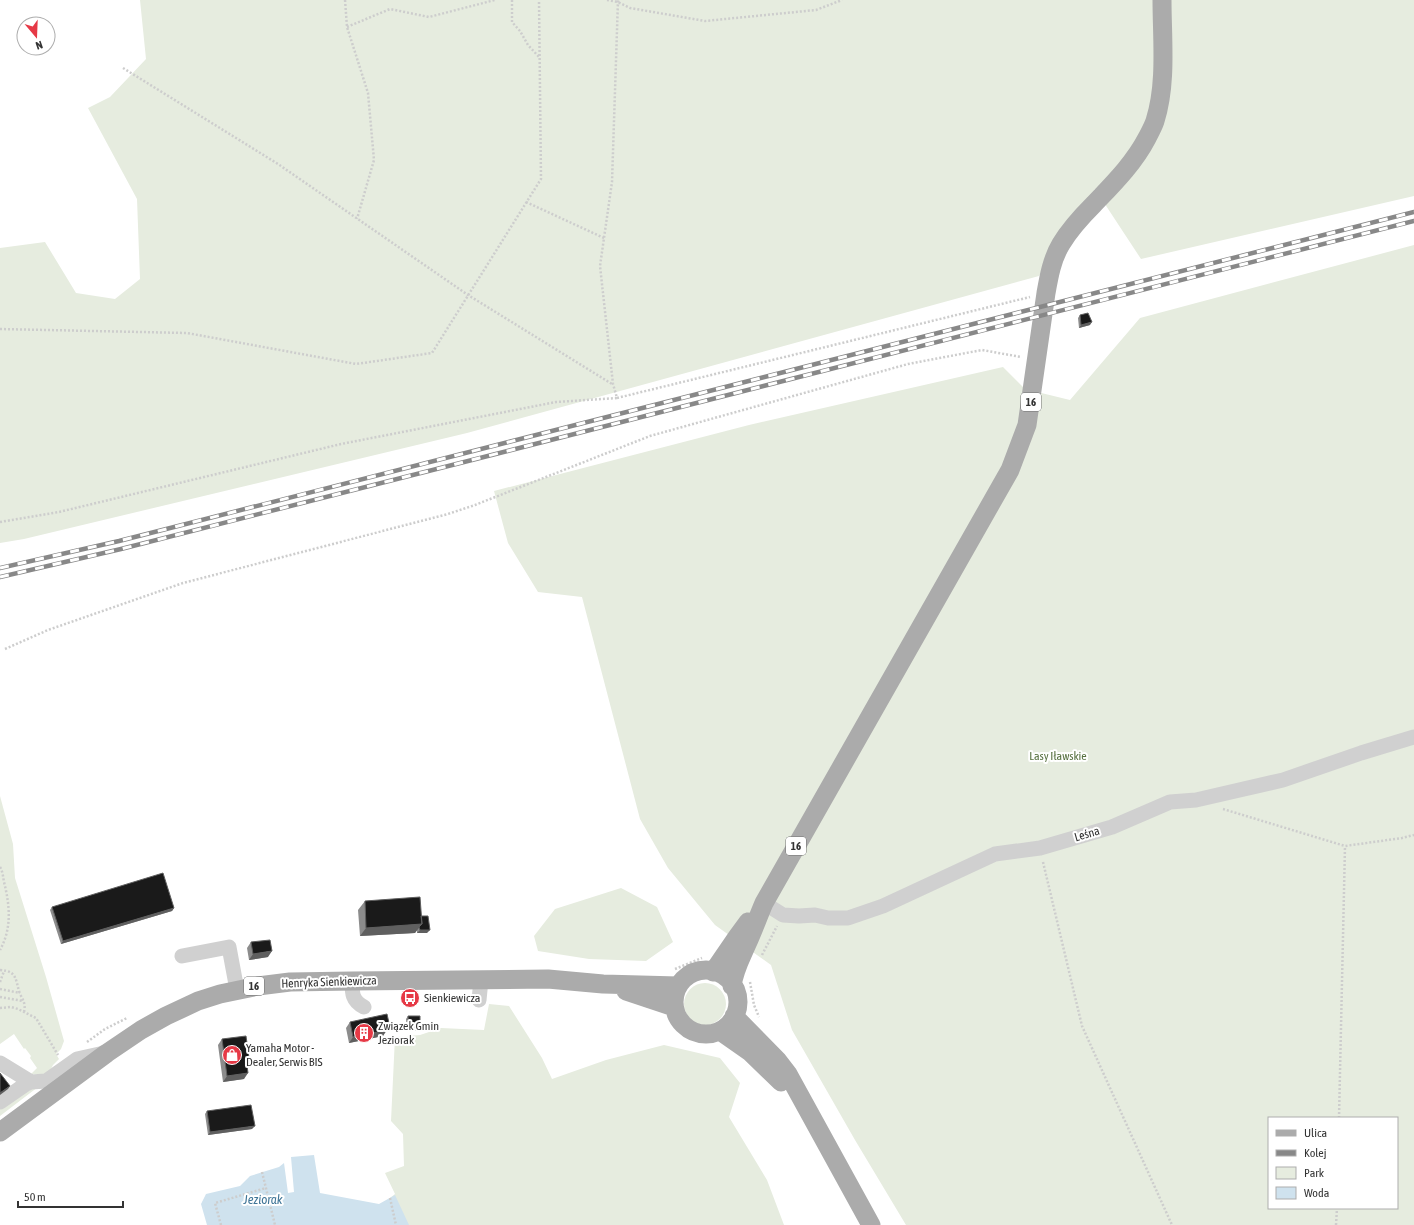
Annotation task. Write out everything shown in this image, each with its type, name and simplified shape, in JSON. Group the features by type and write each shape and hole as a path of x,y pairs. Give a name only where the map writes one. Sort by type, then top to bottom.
{"main road":[{"name":"16","path":"734,1016 737,1008 737,998 732,986 734,974 738,961 747,945 764,903 1010,470 1027,425 1046,293 1052,263 1062,243 1077,222 1118,179 1139,153 1155,122 1161,94 1162,0"},
{"name":"16","path":"713,972 736,937 764,903"},
{"path":"732,986 722,976 713,972 703,971 694,973 685,978 678,986 674,996 674,1007 678,1018 686,1027 696,1033 708,1034 720,1031 729,1024 734,1016 778,1061 788,1074 871,1225"},
{"name":"Henryka Sienkiewicza","path":"0,1132 107,1052 141,1030 198,1001 236,990 290,982 548,979 603,984 678,986"},
{"name":"Henryka Sienkiewicza","path":"603,984 648,997 674,1007"},
{"path":"720,1031 750,1052 782,1083 810,1114"}],"lane":[{"name":"Leśna","path":"764,903 783,915 848,918 883,906 995,854 1040,848 1112,827 1170,802 1196,800 1283,780 1414,736"},
{"path":"182,956 229,948 236,990"},
{"path":"479,1000 480,980"},
{"path":"352,981 354,999 357,1004 364,1007"},
{"path":"0,1102 15,1090 31,1082 46,1081 77,1059 107,1052"},
{"path":"3,1069 31,1082"}],"path":[{"path":"345,0 347,27 368,93 374,160 357,219"},
{"path":"347,27 390,9 429,17 480,2 495,0"},
{"path":"512,0 512,22 520,31 528,45 539,57"},
{"path":"0,329 187,333 356,364 432,352 541,179 539,0"},
{"path":"607,0 618,1 630,8 704,21 816,10 842,0"},
{"path":"617,398 613,384 600,266 612,182 618,1"},
{"path":"123,68 278,164 468,295 613,384"},
{"path":"526,202 604,238"},
{"path":"0,522 59,512 341,444 556,402 617,398 1046,293"},
{"path":"5,649 48,630 183,583 468,508 650,436 908,364 982,350 1037,360"},
{"path":"1196,800 1345,846 1402,838 1414,834"},
{"path":"1339,1117 1345,846"},
{"path":"1040,848 1082,1026 1172,1225"},
{"path":"0,867 10,912 6,935 0,950"},
{"path":"761,957 783,915"},
{"path":"0,970 11,973 16,977 25,1006 24,1012"},
{"path":"0,982 4,971"},
{"path":"749,975 754,1005 761,1022"},
{"path":"0,989 20,993"},
{"path":"0,997 16,999 24,1002"},
{"path":"0,1008 15,1008 38,1020 61,1061"},
{"path":"262,1172 275,1225"},
{"path":"221,1225 215,1203 266,1188"},
{"path":"390,1198 396,1225"},
{"path":"1336,1225 1337,1209"}],"green space":[{"path":"140,0 1414,0 1414,196 1141,259 1095,189 1039,276 467,433 24,539 0,543 0,248 45,242 76,293 115,299 140,279 137,199 88,108 110,97 146,59"},
{"name":"Lasy Iławskie","path":"1414,245 1414,1225 906,1225 792,1030 771,965 715,925 668,868 640,819 582,597 538,592 508,543 494,491 749,425 1003,367 1025,389 1070,400 1140,318"},
{"path":"0,796 13,844 15,878 64,1041 61,1049 56,1054 59,1059 53,1065 48,1075 31,1074 37,1068 30,1058 31,1056 25,1048 24,1049 14,1034 0,1044"},
{"path":"621,888 657,907 673,942 646,961 589,959 538,951 534,936 555,909"},
{"path":"705,983 720,989 726,1004 720,1019 705,1025 690,1019 684,1004 690,989"},
{"path":"489,1004 509,1006 542,1058 552,1079 606,1060 664,1045 720,1058 740,1083 729,1117 767,1180 784,1225 396,1225 390,1198 395,1194 385,1173 404,1166 403,1134 391,1121 395,1037 420,1035 441,1028 484,1030"},
{"path":"38,1087 0,1116 0,1108 22,1093"}],"water":[{"name":"Jeziorak","path":"314,1155 320,1193 379,1204 395,1195 409,1225 207,1225 201,1204 206,1194 240,1186 250,1176 279,1167 284,1163 288,1193 294,1192 291,1157"}],"building":[{"path":"1088,313 1092,322 1081,325 1080,315"},
{"path":"163,873 174,908 63,941 52,907"},
{"path":"420,897 422,924 366,928 365,901"},
{"path":"421,916 428,916 430,930 420,930 419,927 422,924"},
{"path":"270,940 272,951 253,954 251,942"},
{"path":"387,1014 389,1023 386,1024 387,1030 353,1037 350,1022"},
{"path":"408,1016 420,1016 420,1027 409,1028"},
{"name":"Yamaha Motor - Dealer, Serwis BIS","path":"246,1036 249,1058 246,1058 248,1073 227,1076 222,1039"},
{"path":"0,1073 10,1086 0,1093"},
{"path":"251,1105 255,1126 210,1132 207,1111"}],"railway":[{"path":"0,568 119,541 1414,212"},
{"path":"0,577 121,549 1414,221"}],"place":[{"name":"Sienkiewicza","path":"410,998"},
{"name":"Związek Gmin Jeziorak","path":"364,1033"},
{"name":"Yamaha Motor - Dealer, Serwis BIS","path":"232,1055"}]}
